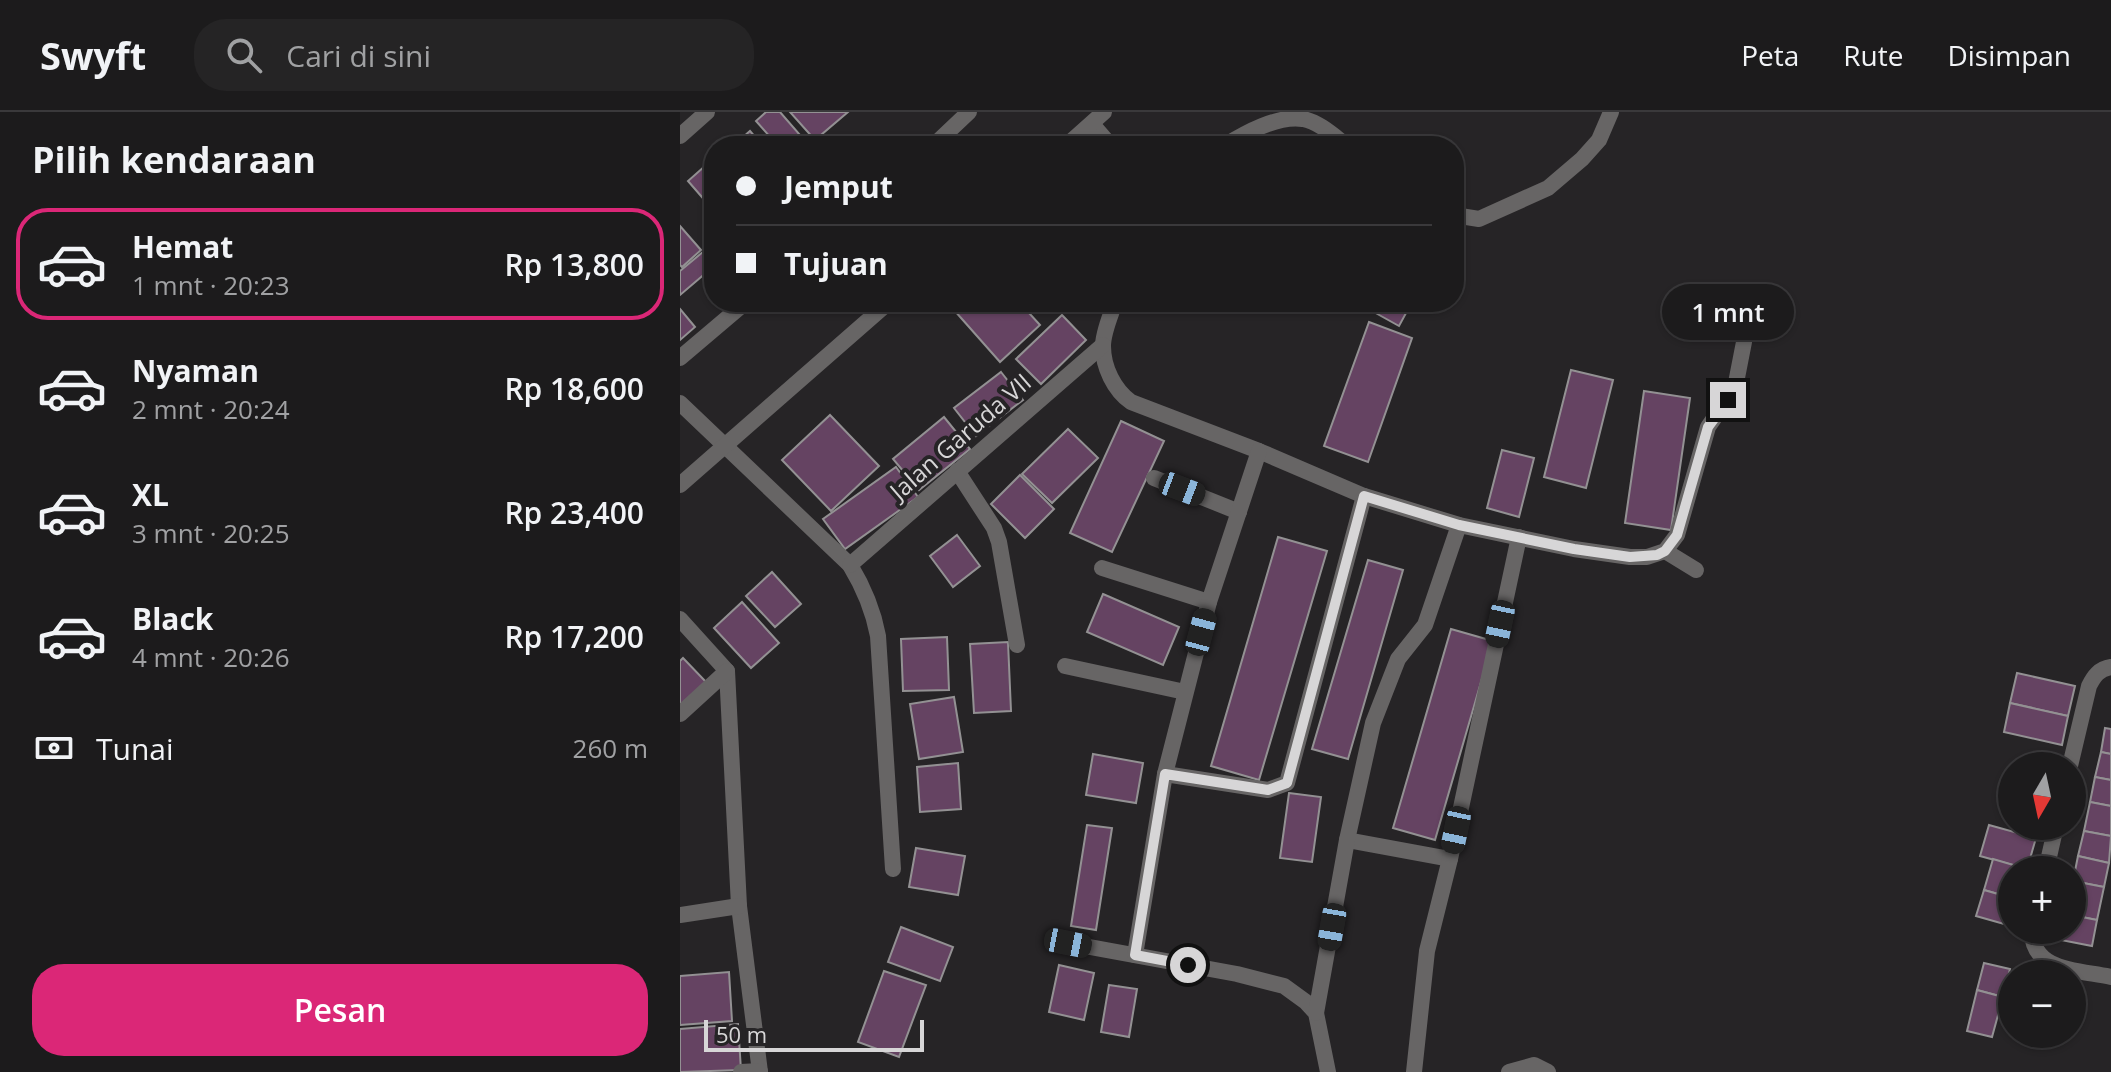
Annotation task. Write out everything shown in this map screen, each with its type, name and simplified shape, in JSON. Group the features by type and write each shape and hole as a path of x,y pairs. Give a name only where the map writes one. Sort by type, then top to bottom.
{"street":[{"path":"680,136 707,112"},
{"path":"944,136 969,112"},
{"path":"1464,217 1479,219 1548,188 1599,140 1611,112"},
{"path":"1077,136 1098,118"},
{"path":"1245,136 1268,125 1304,119 1333,136"},
{"path":"680,358 734,312"},
{"path":"680,485 878,312"},
{"path":"1112,312 1103,345 1110,375 1122,395 1131,402 1259,451 1364,496 1459,525 1574,549 1630,557 1647,557 1665,551 1677,535 1708,427 1735,388 1744,342"},
{"name":"Jalan Garuda VII","path":"850,565 1103,345"},
{"path":"680,403 850,565 874,612 893,869"},
{"path":"1135,955 1165,774 1185,692 1209,602 1259,451"},
{"path":"957,471 994,528 999,542 1017,645"},
{"path":"1154,478 1239,512"},
{"path":"1165,774 1268,790 1287,783 1364,496"},
{"path":"1328,1072 1316,1013 1347,840 1373,723 1398,659 1425,625 1459,525"},
{"path":"1414,1072 1427,951 1450,859 1519,537"},
{"path":"1665,551 1696,570"},
{"path":"1102,568 1209,602"},
{"path":"680,619 727,671 739,906 760,1071 741,1072"},
{"path":"1065,666 1185,692"},
{"path":"2073,752 2089,686 2101,670 2111,667"},
{"path":"680,714 727,671"},
{"path":"1347,840 1450,859"},
{"path":"680,915 739,906"},
{"path":"1068,943 1237,974 1284,986 1316,1013"},
{"path":"2034,944 2041,958 2051,964 2111,977"},
{"path":"1509,1072 1534,1065 1548,1072"}],"building":[{"path":"766,112 780,112 801,136 769,136 756,121"},
{"path":"790,112 848,112 820,136 811,136"},
{"path":"704,167 704,199 688,181"},
{"path":"680,226 701,250 682,267 680,265"},
{"path":"704,251 704,275 680,295 680,271"},
{"path":"680,309 695,327 680,340"},
{"path":"956,312 1028,312 1040,325 1000,362"},
{"path":"1374,312 1407,312 1399,326"},
{"path":"1062,315 1086,340 1041,384 1016,359"},
{"path":"1369,322 1412,338 1368,462 1324,446"},
{"path":"1571,370 1613,380 1586,488 1544,477"},
{"path":"1001,372 1023,400 976,436 954,408"},
{"path":"1644,391 1690,398 1671,530 1625,523"},
{"path":"830,415 879,466 831,511 782,460"},
{"path":"944,417 970,449 919,490 893,459"},
{"path":"1121,421 1164,441 1112,552 1070,533"},
{"path":"1068,429 1098,458 1052,503 1022,474"},
{"path":"1502,450 1534,458 1519,517 1487,508"},
{"path":"896,467 918,497 845,549 823,519"},
{"path":"1020,475 1054,509 1025,538 991,504"},
{"path":"957,535 980,566 953,587 930,556"},
{"path":"1278,537 1327,551 1259,780 1211,766"},
{"path":"1368,560 1403,570 1348,759 1312,749"},
{"path":"772,572 801,604 775,627 746,596"},
{"path":"1103,594 1179,627 1163,665 1087,632"},
{"path":"742,602 779,643 751,668 714,628"},
{"path":"1451,629 1493,641 1435,840 1393,828"},
{"path":"947,637 949,690 903,691 901,639"},
{"path":"1008,642 1011,711 974,713 970,644"},
{"path":"683,658 707,683 680,709 680,661"},
{"path":"2017,673 2075,686 2068,716 2010,703"},
{"path":"954,697 963,752 919,759 910,704"},
{"path":"2010,703 2068,716 2062,745 2004,732"},
{"path":"2105,728 2111,729 2111,754 2101,752"},
{"path":"2101,752 2111,754 2111,780 2095,777"},
{"path":"1093,754 1143,763 1136,803 1086,795"},
{"path":"958,763 961,809 920,812 917,767"},
{"path":"2095,777 2111,780 2111,806 2090,802"},
{"path":"1289,793 1321,797 1312,862 1280,858"},
{"path":"2090,802 2111,806 2111,836 2086,831"},
{"path":"1087,825 1112,828 1096,930 1071,926"},
{"path":"1989,825 1998,827 1998,840 2035,840 2031,856 1998,856 1998,861 1980,856"},
{"path":"2086,831 2111,836 2109,863 2078,856 2082,840 2086,840"},
{"path":"916,848 965,856 958,895 909,887"},
{"path":"2086,858 2109,863 2104,887 2086,884"},
{"path":"1993,859 1998,860 1998,894 1984,890"},
{"path":"2086,884 2104,887 2097,920 2086,918"},
{"path":"1984,890 1998,894 1998,922 1976,916"},
{"path":"2086,918 2097,920 2092,946 2082,944 2086,944"},
{"path":"901,927 953,947 940,981 888,962"},
{"path":"1984,963 1998,966 1998,996 1977,990"},
{"path":"1059,965 1094,973 1084,1020 1049,1012"},
{"path":"884,971 926,985 899,1057 858,1042"},
{"path":"729,972 732,1021 680,1025 680,976"},
{"path":"1109,985 1137,989 1129,1037 1101,1032"},
{"path":"1977,990 1998,996 1998,1015 1992,1037 1967,1031"},
{"path":"738,1024 741,1070 680,1072 680,1029"}],"route":[{"path":"1188,965 1135,955 1165,774 1268,790 1287,783 1364,496 1459,525 1574,549 1630,557 1657,555 1665,551 1677,535 1708,427 1728,400"}]}
